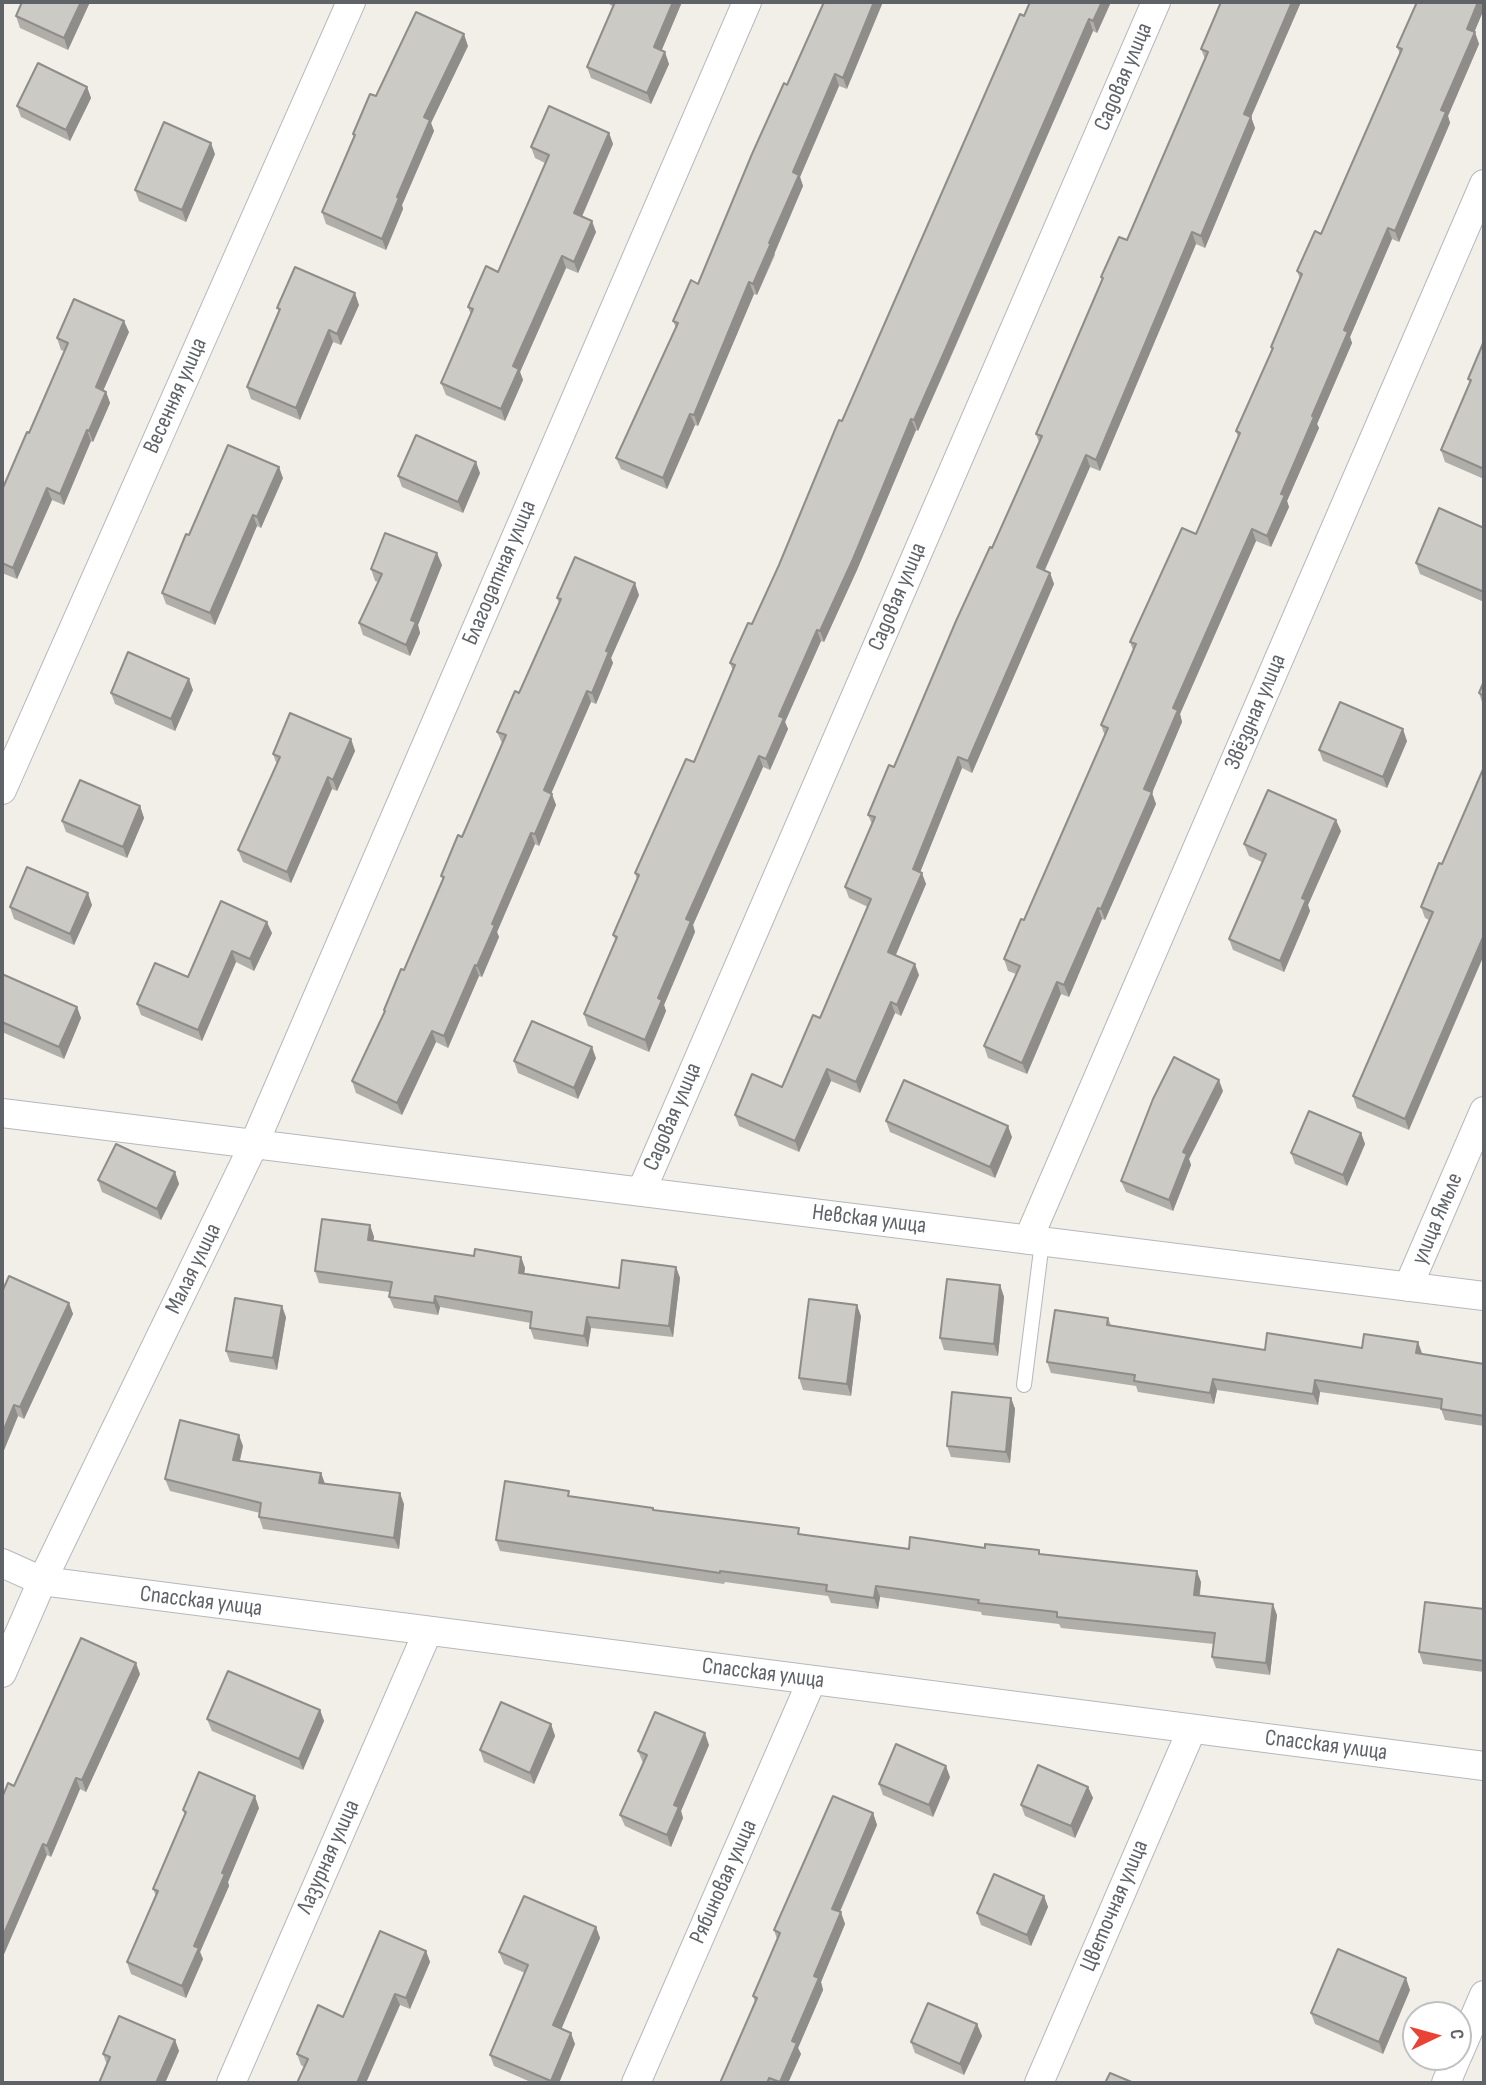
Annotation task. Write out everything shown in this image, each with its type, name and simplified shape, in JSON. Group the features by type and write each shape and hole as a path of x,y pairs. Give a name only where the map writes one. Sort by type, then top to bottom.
{"street":[{"name":"Весенняя улица","path":"2,790 351,2"},
{"name":"Благодатная улица","path":"254,1144 747,2"},
{"name":"Садовая улица","path":"640,1192 1156,2"},
{"name":"Звёздная улица","path":"1035,1241 1484,184"},
{"name":"улица Ямьле","path":"1408,1287 1484,1111"},
{"path":"2,1113 254,1144"},
{"name":"Невская улица","path":"254,1144 1484,1296"},
{"name":"Малая улица","path":"2,1672 42,1581 254,1144"},
{"path":"2,1563 42,1581"},
{"name":"Спасская улица","path":"42,1581 1484,1766"},
{"name":"Лазурная улица","path":"230,2083 428,1631"},
{"name":"Рябиновая улица","path":"636,2083 812,1680"},
{"name":"Цветочная улица","path":"1039,2083 1192,1729"},
{"path":"1472,2023 1484,1995"}],"lane":[{"path":"1024,1385 1035,1241"}],"building":[{"path":"22,2 81,2 64,38 16,16"},
{"path":"615,2 673,2 654,47 665,52 647,93 587,67"},
{"path":"824,2 874,2 843,78 835,74 793,172 799,175 771,243 753,284 749,282 694,415 690,414 663,478 616,458 678,323 673,321 691,280 698,284 752,154"},
{"path":"1030,2 1102,2 1093,21 1089,19 914,420 911,419 853,559 820,631 817,630 779,716 784,718 766,759 759,756 686,919 691,921 658,998 662,1000 645,1040 584,1014 617,937 613,935 639,875 635,873 686,759 694,762 735,665 730,663 748,623 752,624 779,565 839,420 842,421 1020,14 1024,16"},
{"path":"1221,2 1292,2 1244,114 1251,117 1201,236 1192,232 1096,460 1086,455 1037,567 1050,573 968,761 958,757 913,869 922,873 888,952 915,964 897,1005 891,1002 856,1082 827,1069 795,1141 735,1115 752,1074 782,1087 813,1015 820,1018 871,899 845,887 875,817 868,815 889,765 894,767 956,621 1042,436 1036,434 1103,278 1101,277 1119,237 1127,240 1208,52 1201,49"},
{"path":"1417,2 1478,2 1467,29 1475,32 1441,110 1446,112 1395,231 1388,228 1344,330 1348,332 1281,494 1285,495 1267,536 1252,529 1173,708 1178,710 1144,789 1152,792 1101,909 1098,908 1064,985 1057,982 1022,1063 984,1046 1020,966 1004,959 1021,919 1024,920 1108,728 1101,725 1136,644 1130,642 1182,528 1196,534 1240,433 1236,431 1302,274 1297,271 1315,231 1321,234 1402,49 1397,47"},
{"path":"416,12 464,34 424,117 430,120 382,239 322,212 370,94 376,96"},
{"path":"38,63 87,87 66,130 17,106"},
{"path":"549,106 609,133 574,213 592,221 574,262 562,256 513,366 519,369 501,409 441,383 473,309 468,307 486,266 498,272 549,155 531,147"},
{"path":"164,122 211,143 182,210 135,190"},
{"path":"295,267 355,293 337,334 329,330 296,408 247,387"},
{"path":"74,299 124,321 96,387 106,392 89,431 87,430 60,494 47,488 13,568 2,563 2,490 68,343 57,338"},
{"path":"1484,341 1484,469 1441,450 1471,380 1468,379"},
{"path":"416,435 476,462 458,502 398,476"},
{"path":"228,445 279,467 257,517 253,515 210,613 162,593 186,534 189,535"},
{"path":"1439,508 1484,528 1484,592 1416,563"},
{"path":"385,533 437,553 411,620 416,622 406,645 359,623 382,574 371,569"},
{"path":"575,557 635,583 606,651 609,652 592,693 587,691 544,790 552,794 535,834 531,833 477,966 475,965 444,1036 432,1031 397,1103 352,1081 385,1011 401,969 404,970 444,877 441,876 458,835 462,837 506,735 497,732 515,691 519,693 561,599 557,598"},
{"path":"128,652 189,679 171,719 111,693"},
{"path":"1484,681 1484,696 1479,693"},
{"path":"1340,702 1403,729 1383,777 1319,750"},
{"path":"290,713 351,739 333,780 328,777 287,872 238,850 280,757 273,754"},
{"path":"1484,767 1484,935 1405,1119 1353,1096 1433,912 1421,907"},
{"path":"80,780 140,806 123,847 62,821"},
{"path":"1268,790 1336,820 1302,898 1306,900 1280,961 1229,939 1266,854 1244,844"},
{"path":"27,867 88,893 70,934 10,907"},
{"path":"221,901 267,922 250,959 232,951 198,1030 137,1004 155,963 188,977"},
{"path":"2,974 77,1007 59,1047 2,1022"},
{"path":"532,1021 592,1047 574,1088 514,1061"},
{"path":"1174,1057 1219,1080 1183,1152 1187,1154 1169,1200 1121,1181 1153,1099"},
{"path":"904,1080 1008,1126 990,1167 886,1121"},
{"path":"1309,1111 1361,1133 1343,1175 1291,1153"},
{"path":"116,1144 175,1172 157,1209 98,1180"},
{"path":"322,1219 370,1225 368,1240 474,1256 475,1249 521,1257 519,1273 619,1288 622,1260 676,1267 669,1326 587,1317 584,1336 530,1328 532,1312 435,1296 434,1303 389,1297 392,1282 315,1271"},
{"path":"9,1276 69,1303 20,1407 14,1405 2,1434 2,1292"},
{"path":"947,1279 1000,1285 994,1344 940,1338"},
{"path":"235,1298 282,1306 273,1358 226,1351"},
{"path":"809,1299 857,1305 847,1384 799,1378"},
{"path":"1055,1310 1108,1318 1107,1325 1265,1350 1267,1333 1362,1348 1364,1334 1418,1342 1416,1353 1484,1364 1484,1416 1441,1409 1442,1399 1315,1380 1313,1394 1213,1379 1210,1393 1134,1381 1135,1375 1047,1362"},
{"path":"952,1392 1011,1398 1006,1452 947,1446"},
{"path":"180,1420 239,1435 233,1460 321,1473 319,1483 400,1493 394,1538 259,1517 261,1503 165,1479"},
{"path":"505,1481 569,1491 568,1496 653,1510 799,1528 798,1534 909,1549 910,1537 985,1548 985,1544 1039,1550 1039,1554 1197,1571 1194,1595 1273,1604 1266,1663 1212,1657 1215,1633 1057,1617 1057,1612 978,1603 979,1600 876,1586 874,1598 826,1591 827,1585 720,1573 496,1540"},
{"path":"1425,1602 1484,1609 1484,1661 1419,1652"},
{"path":"81,1638 136,1663 82,1780 76,1778 47,1846 43,1844 2,1938 2,1798 8,1783 14,1786"},
{"path":"228,1671 320,1710 299,1759 207,1719"},
{"path":"501,1702 551,1724 530,1773 480,1750"},
{"path":"655,1712 705,1733 674,1805 679,1807 667,1835 620,1815 647,1755 638,1751"},
{"path":"896,1744 946,1766 929,1805 879,1784"},
{"path":"1038,1765 1088,1787 1071,1826 1021,1805"},
{"path":"199,1772 255,1796 222,1873 225,1874 194,1946 199,1948 182,1986 127,1962 158,1891 153,1889 186,1812 183,1810"},
{"path":"833,1796 873,1813 832,1909 841,1912 814,1976 819,1978 792,2041 797,2043 780,2082 769,2078 767,2083 720,2083 757,1998 753,1996 780,1933 774,1930"},
{"path":"994,1874 1044,1896 1027,1935 977,1913"},
{"path":"524,1896 596,1927 553,2025 571,2033 551,2081 490,2055 528,1965 499,1952"},
{"path":"380,1931 426,1951 406,1998 395,1994 357,2083 297,2083 308,2059 297,2054 318,2005 343,2017"},
{"path":"1338,1949 1406,1978 1379,2042 1311,2013"},
{"path":"928,2003 977,2024 960,2064 911,2042"},
{"path":"119,2016 175,2040 156,2083 99,2083 110,2057 103,2054"},
{"path":"1110,2073 1134,2083 1105,2083"}]}
